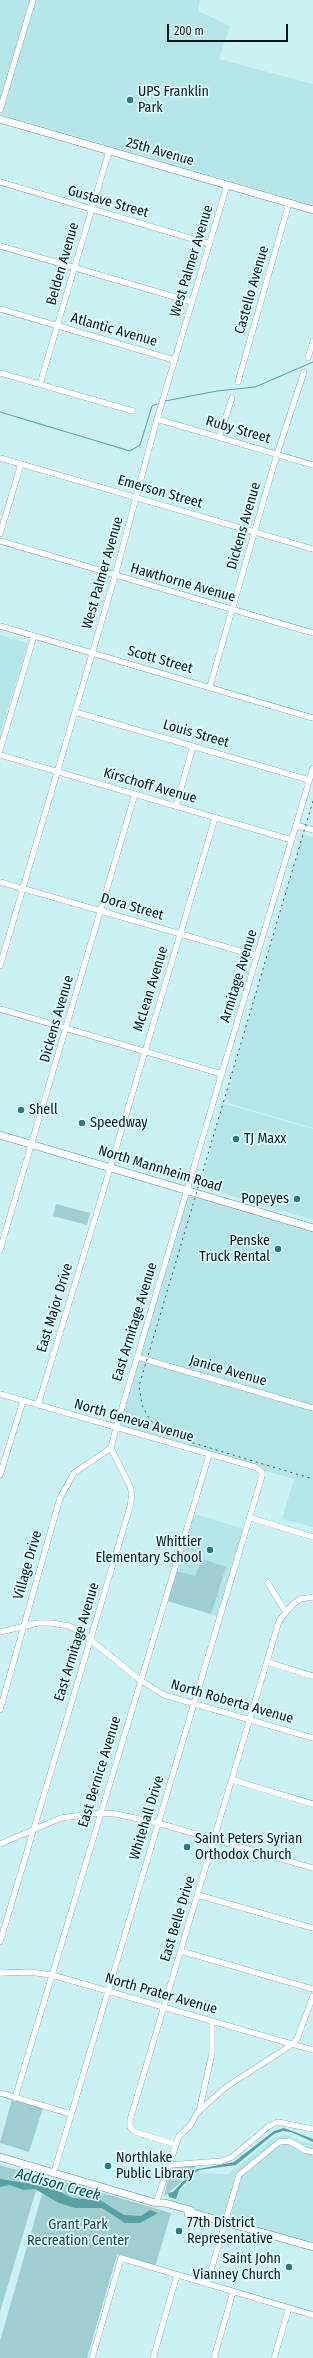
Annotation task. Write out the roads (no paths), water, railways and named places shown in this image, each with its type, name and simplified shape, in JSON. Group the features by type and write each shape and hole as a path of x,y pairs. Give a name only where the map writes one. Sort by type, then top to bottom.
{"main road":[{"name":"25th Avenue","path":"0,119 313,210"},
{"name":"North Mannheim Road","path":"0,1136 313,1228"},
{"path":"0,2157 157,2203 170,2204 190,2210 193,2214 313,2247"}],"street":[{"path":"0,110 33,0"},
{"name":"Belden Avenue","path":"40,384 109,151"},
{"name":"Gustave Street","path":"0,182 210,244"},
{"name":"West Palmer Avenue","path":"0,966 24,889 115,576 174,360 227,185"},
{"name":"Castello Avenue","path":"238,382 289,204"},
{"path":"0,246 192,302"},
{"name":"Atlantic Avenue","path":"0,310 174,360"},
{"path":"308,358 313,341"},
{"name":"Dickens Avenue","path":"210,686 277,454 304,372"},
{"path":"0,373 133,411"},
{"path":"220,437 232,398"},
{"name":"Ruby Street","path":"157,419 313,465"},
{"name":"Emerson Street","path":"0,458 313,549"},
{"path":"0,534 20,464"},
{"name":"Hawthorne Avenue","path":"0,541 313,633"},
{"name":"Scott Street","path":"0,626 92,654 210,686 313,718"},
{"path":"0,750 34,636"},
{"name":"Louis Street","path":"75,712 309,780"},
{"path":"176,806 193,746"},
{"name":"Kirschoff Avenue","path":"0,755 292,840"},
{"name":"Armitage Avenue","path":"188,1191 313,768"},
{"name":"Dickens Avenue","path":"0,1250 67,1028 135,794"},
{"name":"McLean Avenue","path":"110,1168 214,818"},
{"path":"296,825 313,830"},
{"name":"Dora Street","path":"0,882 257,956"},
{"path":"0,1009 222,1074"},
{"name":"East Major Drive","path":"38,1405 110,1168"},
{"name":"East Armitage Avenue","path":"0,1942 132,1494 125,1473 111,1448 136,1357 188,1191"},
{"name":"Janice Avenue","path":"136,1357 313,1408"},
{"name":"North Geneva Avenue","path":"0,1394 254,1467 262,1472"},
{"path":"0,1476 23,1401"},
{"name":"Village Drive","path":"0,1710 60,1498 74,1473 82,1466 111,1448"},
{"name":"East Bernice Avenue","path":"15,2098 209,1455"},
{"name":"Whitehall Drive","path":"54,2172 251,1518 262,1472"},
{"path":"251,1518 313,1537"},
{"path":"268,1583 285,1611"},
{"name":"East Belle Drive","path":"175,2144 135,2132 130,2123 279,1621 285,1611 300,1599 313,1597"},
{"name":"North Roberta Avenue","path":"0,1632 38,1623 61,1624 90,1639 140,1680 164,1695 313,1738"},
{"path":"267,1662 313,1676"},
{"path":"233,1780 313,1804"},
{"path":"0,1844 61,1818 100,1814 125,1815 215,1839 313,1868"},
{"path":"198,1895 313,1928"},
{"path":"181,1951 313,1989"},
{"name":"North Prater Avenue","path":"0,1973 30,1972 52,1975 313,2050"},
{"path":"157,2203 175,2144 198,2112 230,2084 293,2044 299,2034 313,1996"},
{"path":"198,2112 212,2058 212,2021"},
{"path":"0,2093 71,2114"},
{"path":"169,2165 222,2160 232,2157 269,2126 278,2122 313,2129"},
{"path":"207,2284 239,2175 279,2142 289,2141 305,2150 313,2152"},
{"path":"92,2358 121,2258 313,2315"},
{"path":"153,2358 177,2275"},
{"path":"214,2358 233,2292"},
{"path":"274,2358 289,2308"}],"waterway":[{"path":"165,401 217,391 255,387 313,362"},
{"path":"0,412 130,451 140,445 152,406 160,403"}],"railway":[{"path":"313,801 139,1386 142,1405 147,1415 155,1426 170,1436 313,1479"}],"place":[{"name":"UPS Franklin Park","path":"130,100"},
{"name":"Shell","path":"21,1110"},
{"name":"Speedway","path":"82,1123"},
{"name":"TJ Maxx","path":"236,1139"},
{"name":"Popeyes","path":"297,1199"},
{"name":"Penske Truck Rental","path":"278,1249"},
{"name":"Whittier Elementary School","path":"210,1550"},
{"name":"Saint Peters Syrian Orthodox Church","path":"187,1847"},
{"name":"Northlake Public Library","path":"108,2166"},
{"name":"77th District Representative","path":"179,2231"},
{"name":"Saint John Vianney Church","path":"289,2267"}],"water label":[{"name":"Addison Creek","path":"58,2185"}],"park label":[{"name":"Grant Park Recreation Center","path":"78,2234"}]}
